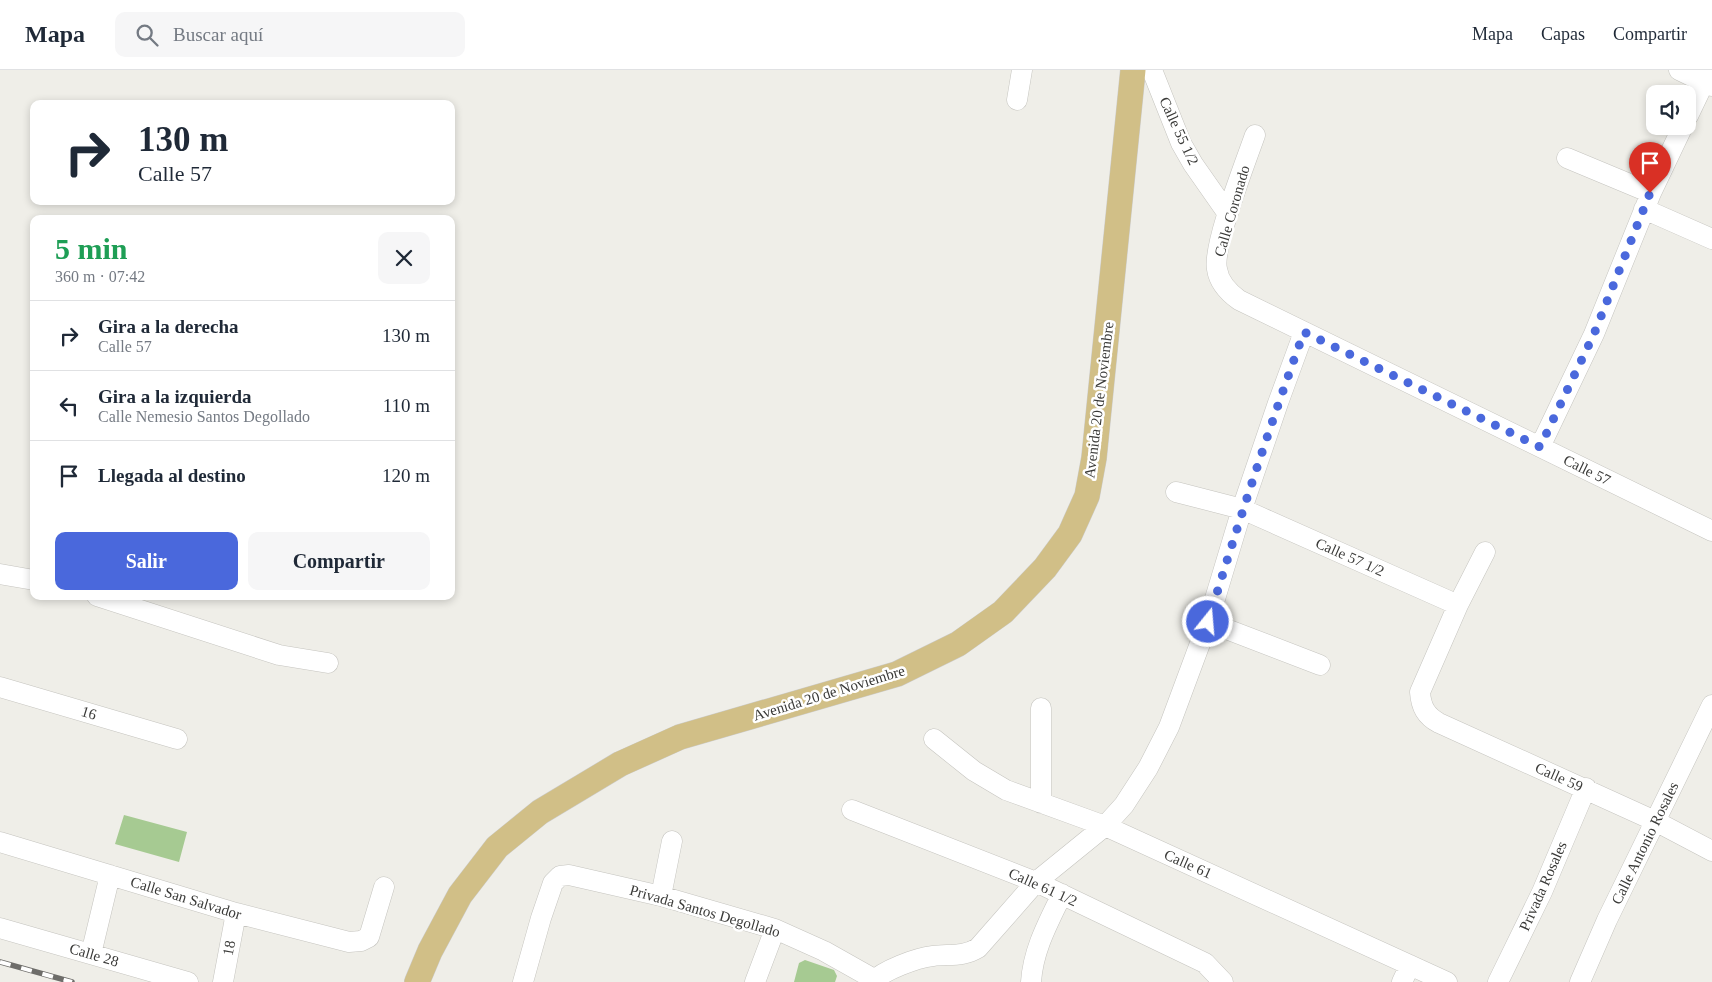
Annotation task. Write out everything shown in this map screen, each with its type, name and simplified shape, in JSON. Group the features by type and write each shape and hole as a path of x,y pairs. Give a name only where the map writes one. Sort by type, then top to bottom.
{"main road":[{"name":"Avenida 20 de Noviembre","path":"417,982 430,950 460,896 497,847 540,812 620,764 680,737 897,674 958,644 1003,612 1046,568 1070,534 1087,496 1094,458 1133,70"}],"street":[{"path":"1017,100 1022,70"},
{"path":"1678,70 1708,80 1696,102"},
{"name":"Calle 55 1/2","path":"1157,74 1181,143 1193,164 1228,214"},
{"name":"Calle Coronado","path":"1224,286 1216,267 1217,256 1228,214 1255,135"},
{"path":"1540,447 1594,334 1647,201 1679,135"},
{"path":"1568,158 1712,239"},
{"name":"Calle 57","path":"1224,286 1238,300 1712,532"},
{"path":"875,981 923,957 969,953 978,948 1036,882 1105,826 1138,786 1169,727 1208,622 1242,509 1304,332"},
{"name":"Calle 57 1/2","path":"1176,492 1242,509 1458,606"},
{"path":"1458,606 1485,552"},
{"path":"0,574 30,579"},
{"path":"108,600 279,655 328,663"},
{"name":"Calle 59","path":"1458,606 1420,692 1426,714 1439,724 1586,788 1712,851"},
{"path":"1208,622 1320,665"},
{"name":"16","path":"0,686 177,739"},
{"name":"Calle Antonio Rosales","path":"1580,982 1607,920 1712,705"},
{"path":"1041,708 1041,804"},
{"name":"Calle 61","path":"934,739 956,758 1006,790 1105,826 1406,973 1448,982"},
{"name":"Privada Rosales","path":"1498,982 1542,892 1586,788"},
{"name":"Calle 61 1/2","path":"852,810 1062,894 1205,962 1223,982"},
{"path":"661,896 672,841"},
{"name":"Calle San Salvador","path":"0,842 236,914 350,942 366,940 372,933 384,887"},
{"name":"Privada Santos Degollado","path":"523,982 553,883 560,876 570,875 661,896 775,929 831,954 875,981"},
{"path":"91,954 110,876"},
{"path":"1031,982 1032,970 1042,935 1062,894"},
{"name":"18","path":"223,982 236,914"},
{"name":"Calle 28","path":"0,928 188,982"},
{"path":"755,982 775,929"}],"green space":[{"path":"124,815 187,832 179,862 115,844"},
{"path":"805,960 834,970 837,976 835,982 794,982 799,963"}],"railway":[{"path":"0,962 72,982"}],"route":[{"path":"1208,622 1242,509 1304,332 1540,447 1594,334 1650,193"}]}
